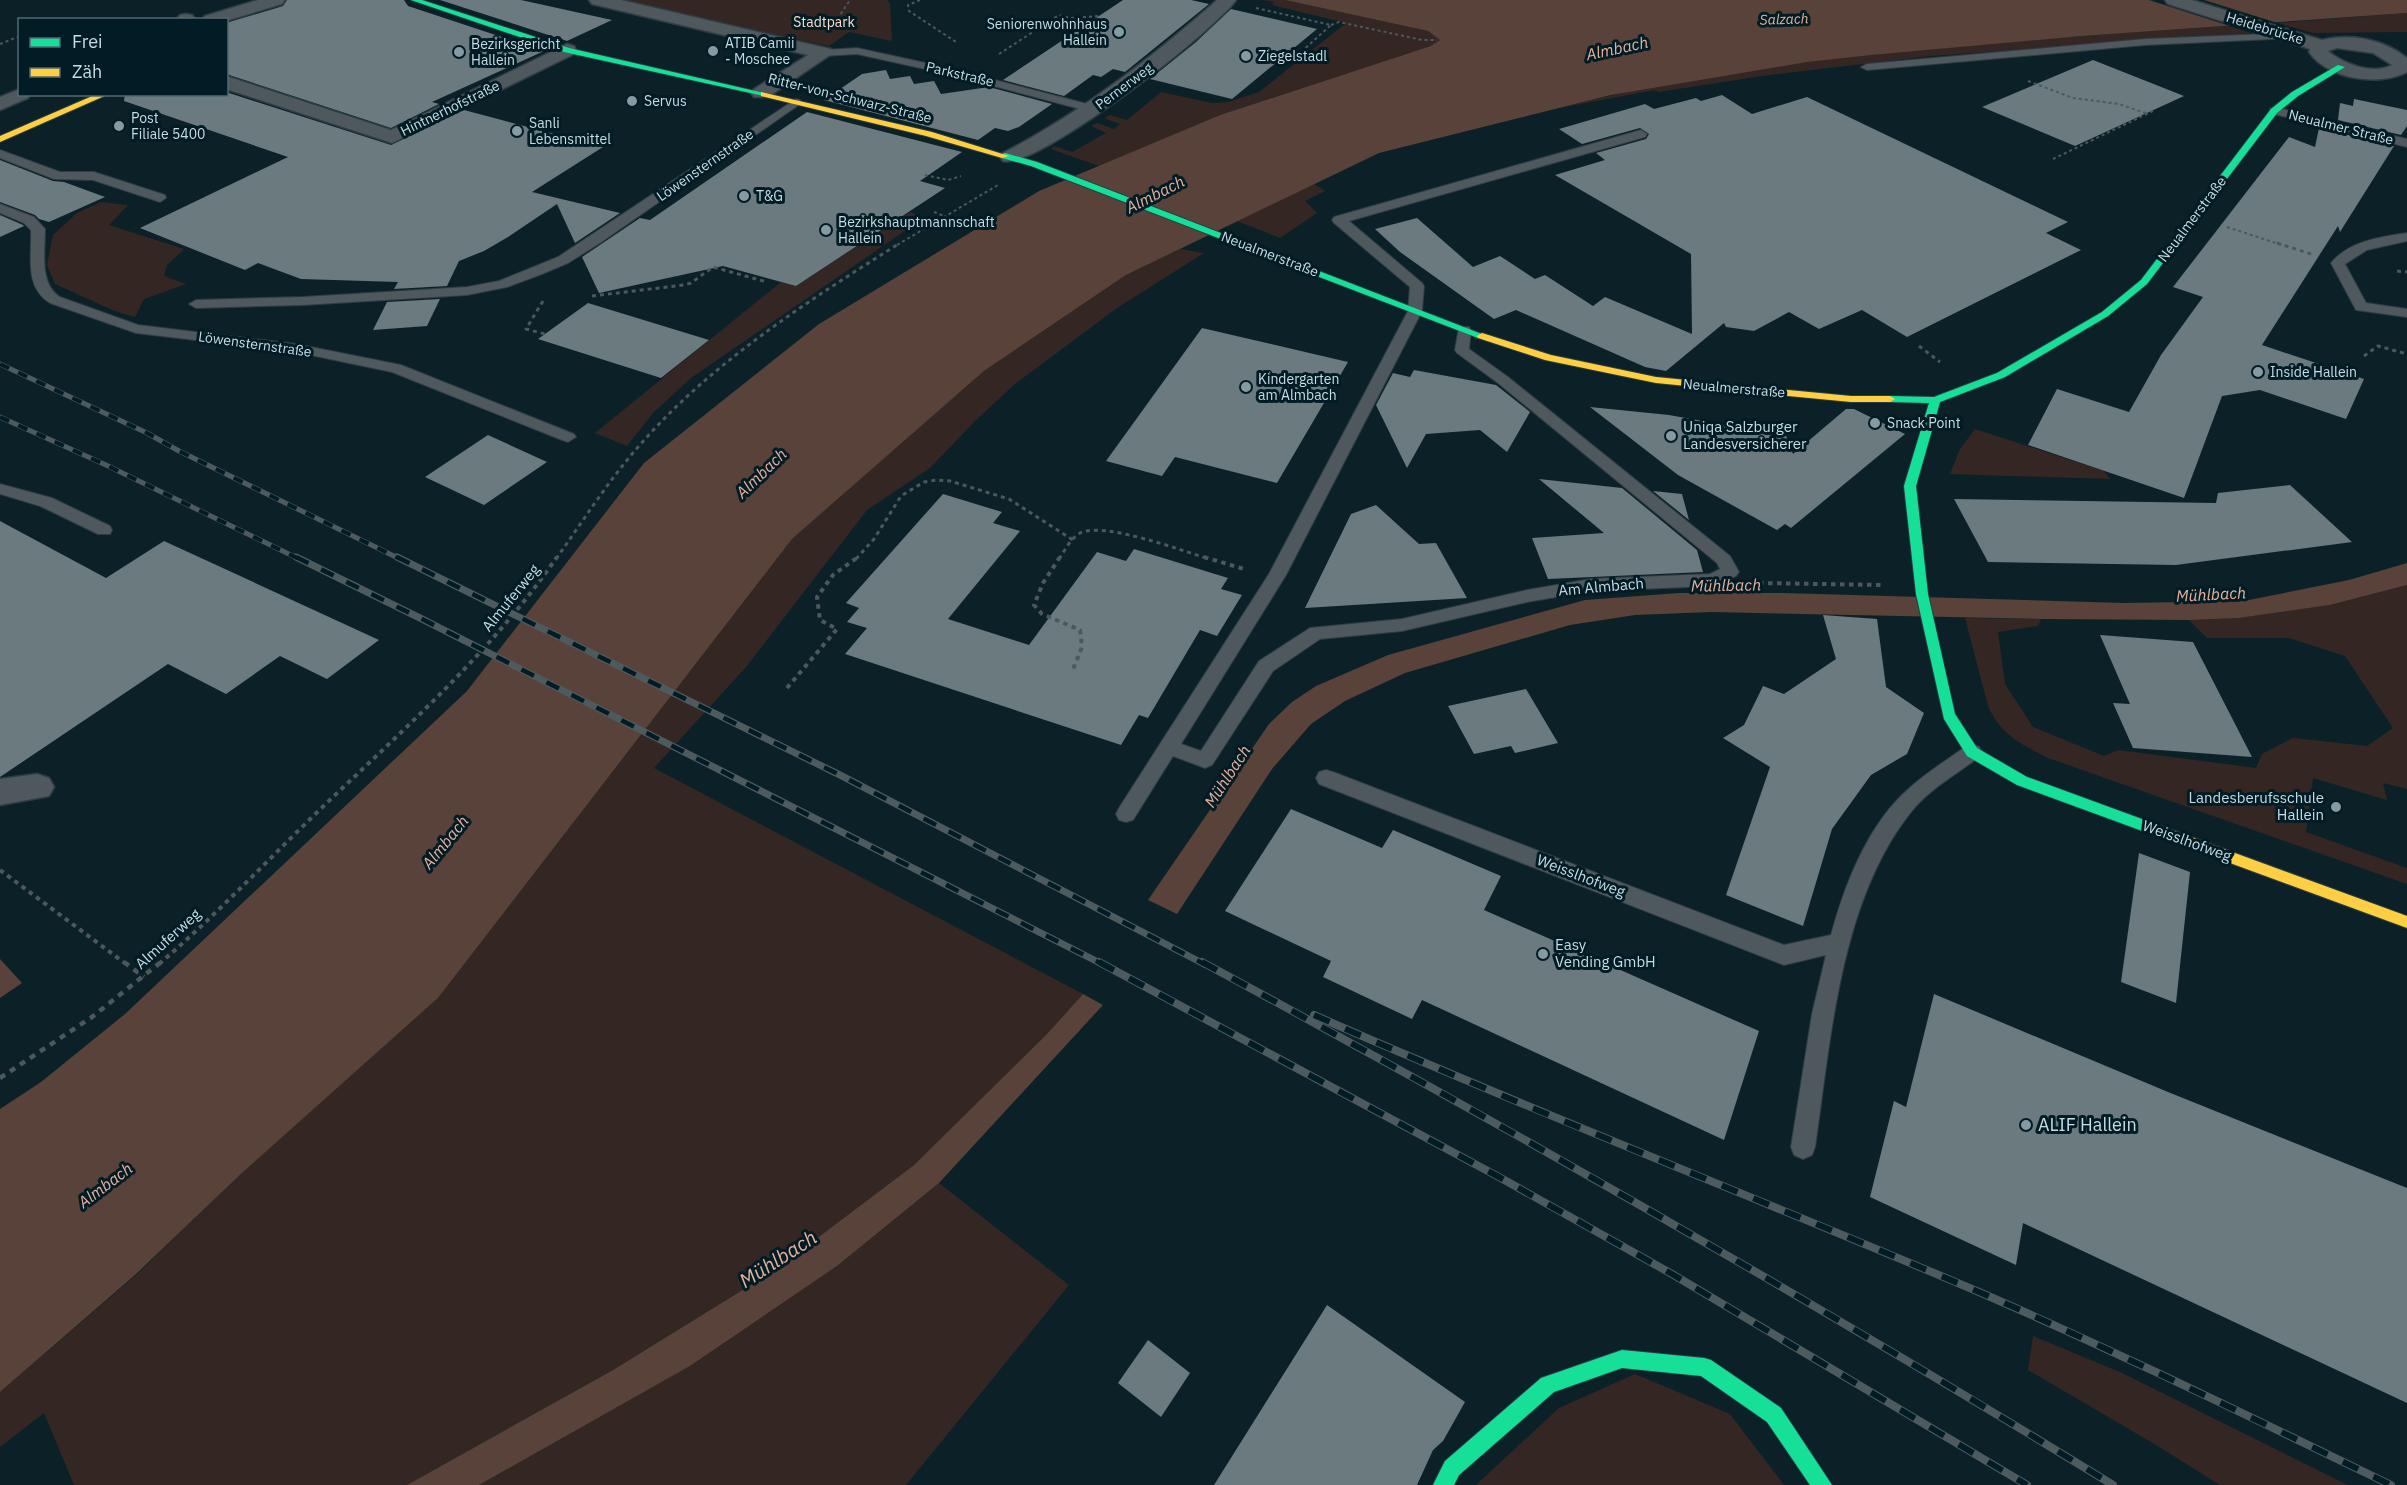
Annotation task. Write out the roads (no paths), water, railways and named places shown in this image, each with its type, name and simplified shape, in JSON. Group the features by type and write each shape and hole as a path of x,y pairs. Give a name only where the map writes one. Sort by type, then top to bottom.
{"street":[{"path":"188,18 228,0"},
{"path":"218,18 276,0"},
{"name":"Ritter-von-Schwarz-Straße","path":"415,0 567,50 761,93 929,134 1034,164"},
{"name":"Parkstraße","path":"598,0 824,53"},
{"name":"Pernerweg","path":"1010,157 1035,145 1095,109 1166,54 1227,0"},
{"name":"Heidebrücke","path":"2174,0 2321,46"},
{"path":"2337,42 2377,49 2395,57 2404,69 2378,74 2341,67 2323,58 2318,52 2321,46 2337,42"},
{"path":"2377,49 2402,42"},
{"name":"Hintnerhofstraße","path":"228,83 392,137 567,50"},
{"name":"Parkstraße","path":"761,93 824,53"},
{"name":"Neualmerstraße","path":"1034,164 1464,330 1559,361 1656,381 1851,399 1935,400 2001,375 2105,314 2144,282 2274,111 2303,89 2341,67"},
{"path":"0,104 18,95"},
{"path":"0,139 100,96"},
{"name":"Weisslhofweg","path":"1935,400 1910,486 1922,591 1949,715 1972,752 2022,781 2407,922"},
{"path":"0,792 37,787"},
{"path":"1443,1485 1452,1468 1548,1385 1622,1359 1704,1367 1774,1416 1822,1485"}],"lane":[{"path":"1867,68 2145,42 2282,34"},
{"name":"Parkstraße","path":"824,53 857,51 953,72 1095,109"},
{"name":"Löwensternstraße","path":"196,304 303,301 467,291 502,284 563,260 796,102"},
{"name":"Neualmer Straße","path":"2274,111 2407,143"},
{"path":"1126,814 1277,575 1415,311 1417,286 1340,220 1641,134"},
{"path":"0,154 58,176 94,176 160,198"},
{"name":"Löwensternstraße","path":"0,208 28,220 38,229 39,281 44,293 55,300 136,329 296,348 396,368 568,437"},
{"path":"2407,237 2376,242 2353,249 2338,262 2361,306 2407,313"},
{"name":"Am Almbach","path":"1168,747 1205,760 1266,666 1316,633 1402,625 1527,596 1591,585 1712,580 1730,572 1724,560 1503,380 1462,350 1464,330"},
{"path":"0,489 46,502 104,530"},
{"path":"1803,1147 1838,943 1877,844 1906,804 1972,752"},
{"name":"Weisslhofweg","path":"1326,778 1784,955 1838,943"}],"water":[{"path":"1285,0 2407,0 2407,13 2082,36 1871,55 1807,62 1611,95 1379,153 1126,275 984,371 792,539 438,998 242,1173 135,1275 0,1392 0,1109 41,1082 125,1014 467,691 644,463 819,324 1039,191 1220,115 1431,46 1440,40 1428,31"},
{"path":"2407,563 2407,585 2330,605 2239,618 2041,619 1711,612 1635,615 1570,625 1405,673 1345,701 1311,724 1272,769 1177,914 1148,900 1269,724 1292,702 1316,686 1388,655 1585,600 1679,593 1783,593 2124,603 2244,601 2349,580"},
{"path":"0,959 22,983 0,998"},
{"path":"1083,994 1103,1005 939,1183 837,1266 690,1366 479,1485 407,1485 613,1370 775,1270 914,1165 1047,1034"}],"railway":[{"path":"0,364 147,433 179,451 400,559"},
{"path":"0,417 106,465 299,559"},
{"path":"296,557 1102,964"},
{"path":"397,557 840,775 1204,964"},
{"path":"1099,962 1499,1177 1672,1274 2027,1485"},
{"path":"1202,962 1661,1217 1888,1349 2113,1485"},
{"path":"1314,1015 1979,1292 2134,1362 2391,1485"}],"place":[{"name":"Seniorenwohnhaus Hallein","path":"1119,32"},
{"name":"ATIB Camii - Moschee","path":"713,51"},
{"name":"Bezirksgericht Hallein","path":"459,52"},
{"name":"Ziegelstadl","path":"1246,56"},
{"name":"Servus","path":"632,101"},
{"name":"Post Filiale 5400","path":"119,126"},
{"name":"Sanli Lebensmittel","path":"517,131"},
{"name":"T&G","path":"744,196"},
{"name":"Bezirkshauptmannschaft Hallein","path":"826,230"},
{"name":"Inside Hallein","path":"2258,372"},
{"name":"Kindergarten am Almbach","path":"1246,387"},
{"name":"Snack Point","path":"1875,423"},
{"name":"Uniqa Salzburger Landesversicherer","path":"1671,436"},
{"name":"Landesberufsschule Hallein","path":"2336,807"},
{"name":"Easy Vending GmbH","path":"1543,954"},
{"name":"ALIF Hallein","path":"2026,1125"}],"water label":[{"name":"Salzach","path":"1784,19"},
{"name":"Almbach","path":"1617,48"},
{"name":"Almbach","path":"1155,194"},
{"name":"Almbach","path":"761,473"},
{"name":"Mühlbach","path":"1726,585"},
{"name":"Mühlbach","path":"2211,594"},
{"name":"Mühlbach","path":"1227,776"},
{"name":"Almbach","path":"445,842"},
{"name":"Almbach","path":"105,1185"},
{"name":"Mühlbach","path":"778,1259"}],"park label":[{"name":"Stadtpark","path":"824,22"}]}
